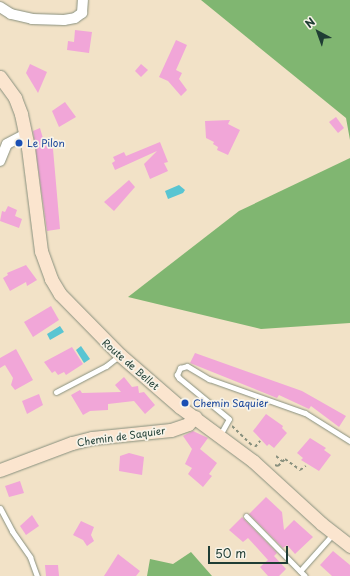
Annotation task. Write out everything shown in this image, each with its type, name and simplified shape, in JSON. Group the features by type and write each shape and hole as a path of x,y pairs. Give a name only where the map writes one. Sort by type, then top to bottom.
{"main road":[{"name":"Route de Bellet","path":"0,77 15,98 21,114 26,134 38,237 48,272 60,294 120,356 195,417 220,435 333,534 350,546"},
{"name":"Chemin de Saquier","path":"0,470 72,443 171,430 188,424 195,417"}],"street":[{"path":"0,7 10,14 32,19 64,20 75,18 82,13 83,0"},
{"path":"0,161 3,144 26,134"}],"lane":[{"path":"56,392 106,366 120,356"},
{"path":"220,435 228,422 220,410 179,378 180,368 187,366 209,379 305,413 350,441"},
{"path":"0,508 30,557 37,576"},
{"path":"246,516 305,576"},
{"path":"300,571 333,534"}],"path":[{"path":"228,422 260,452"},
{"path":"255,447 260,441"},
{"path":"276,456 282,461"},
{"path":"271,461 278,466 285,459 300,470 306,466"}],"green space":[{"path":"201,0 350,0 350,140 346,118"},
{"path":"350,158 350,323 261,329 128,297 239,211"},
{"path":"191,552 212,576 147,576 150,559 173,564"}],"water":[{"path":"179,185 185,190 183,193 168,199 165,191"},
{"path":"60,326 64,332 50,340 47,334"},
{"path":"81,346 90,359 84,363 76,350"}],"building":[{"path":"75,30 92,32 89,53 67,50 68,41 74,42"},
{"path":"176,40 187,45 176,70 182,73 179,79 187,90 181,96 168,81 159,77"},
{"path":"30,64 47,72 38,93 26,73"},
{"path":"141,64 148,70 141,77 135,71"},
{"path":"65,102 76,117 59,127 52,111"},
{"path":"336,117 344,128 338,133 329,122"},
{"path":"230,120 228,124 240,130 228,155 217,150 218,147 213,144 214,142 206,138 205,121"},
{"path":"40,128 44,142 51,140 53,149 60,229 47,231 33,131"},
{"path":"160,142 168,162 164,163 168,171 150,179 144,164 157,151 115,170 112,163 115,161 113,157 124,152 126,156"},
{"path":"129,180 135,187 114,211 104,202"},
{"path":"8,206 17,210 15,216 22,219 19,228 0,221 2,211 5,212"},
{"path":"26,265 37,280 27,286 26,282 10,291 3,278 8,275 7,273"},
{"path":"51,306 59,320 33,337 24,322"},
{"path":"72,347 83,364 66,375 64,372 58,375 55,371 52,373 44,362"},
{"path":"16,349 33,380 15,390 11,385 13,378 5,365 0,368 0,358"},
{"path":"195,353 302,391 346,416 339,427 311,406 309,409 279,395 277,398 190,363"},
{"path":"124,377 132,387 138,386 139,393 144,392 155,405 145,414 134,401 108,404 108,410 90,411 83,415 71,395 80,390 82,393 121,392 115,385"},
{"path":"39,394 43,405 27,414 22,401"},
{"path":"266,414 283,426 282,428 287,433 274,448 269,444 267,446 253,431"},
{"path":"193,431 208,438 200,449 217,463 209,474 212,476 203,487 188,474 192,468 185,464 192,449 183,436"},
{"path":"310,438 326,448 324,450 331,455 319,471 301,460 303,458 297,453"},
{"path":"129,453 144,457 142,475 119,471 120,456"},
{"path":"20,481 24,493 9,497 5,486"},
{"path":"266,497 282,512 284,530 294,520 313,537 295,554 287,545 283,548 249,514"},
{"path":"32,515 39,526 26,535 20,526"},
{"path":"242,517 277,553 274,556 286,569 279,576 268,576 260,567 268,560 248,538 243,542 229,530"},
{"path":"81,521 94,527 91,535 94,541 87,546 83,540 73,535"},
{"path":"333,551 350,565 350,576 332,576 320,565"},
{"path":"118,554 140,571 136,576 104,576"},
{"path":"45,565 58,565 59,576 46,576"}],"place":[{"name":"Le Pilon","path":"19,143"},
{"name":"Chemin Saquier","path":"185,403"}]}
